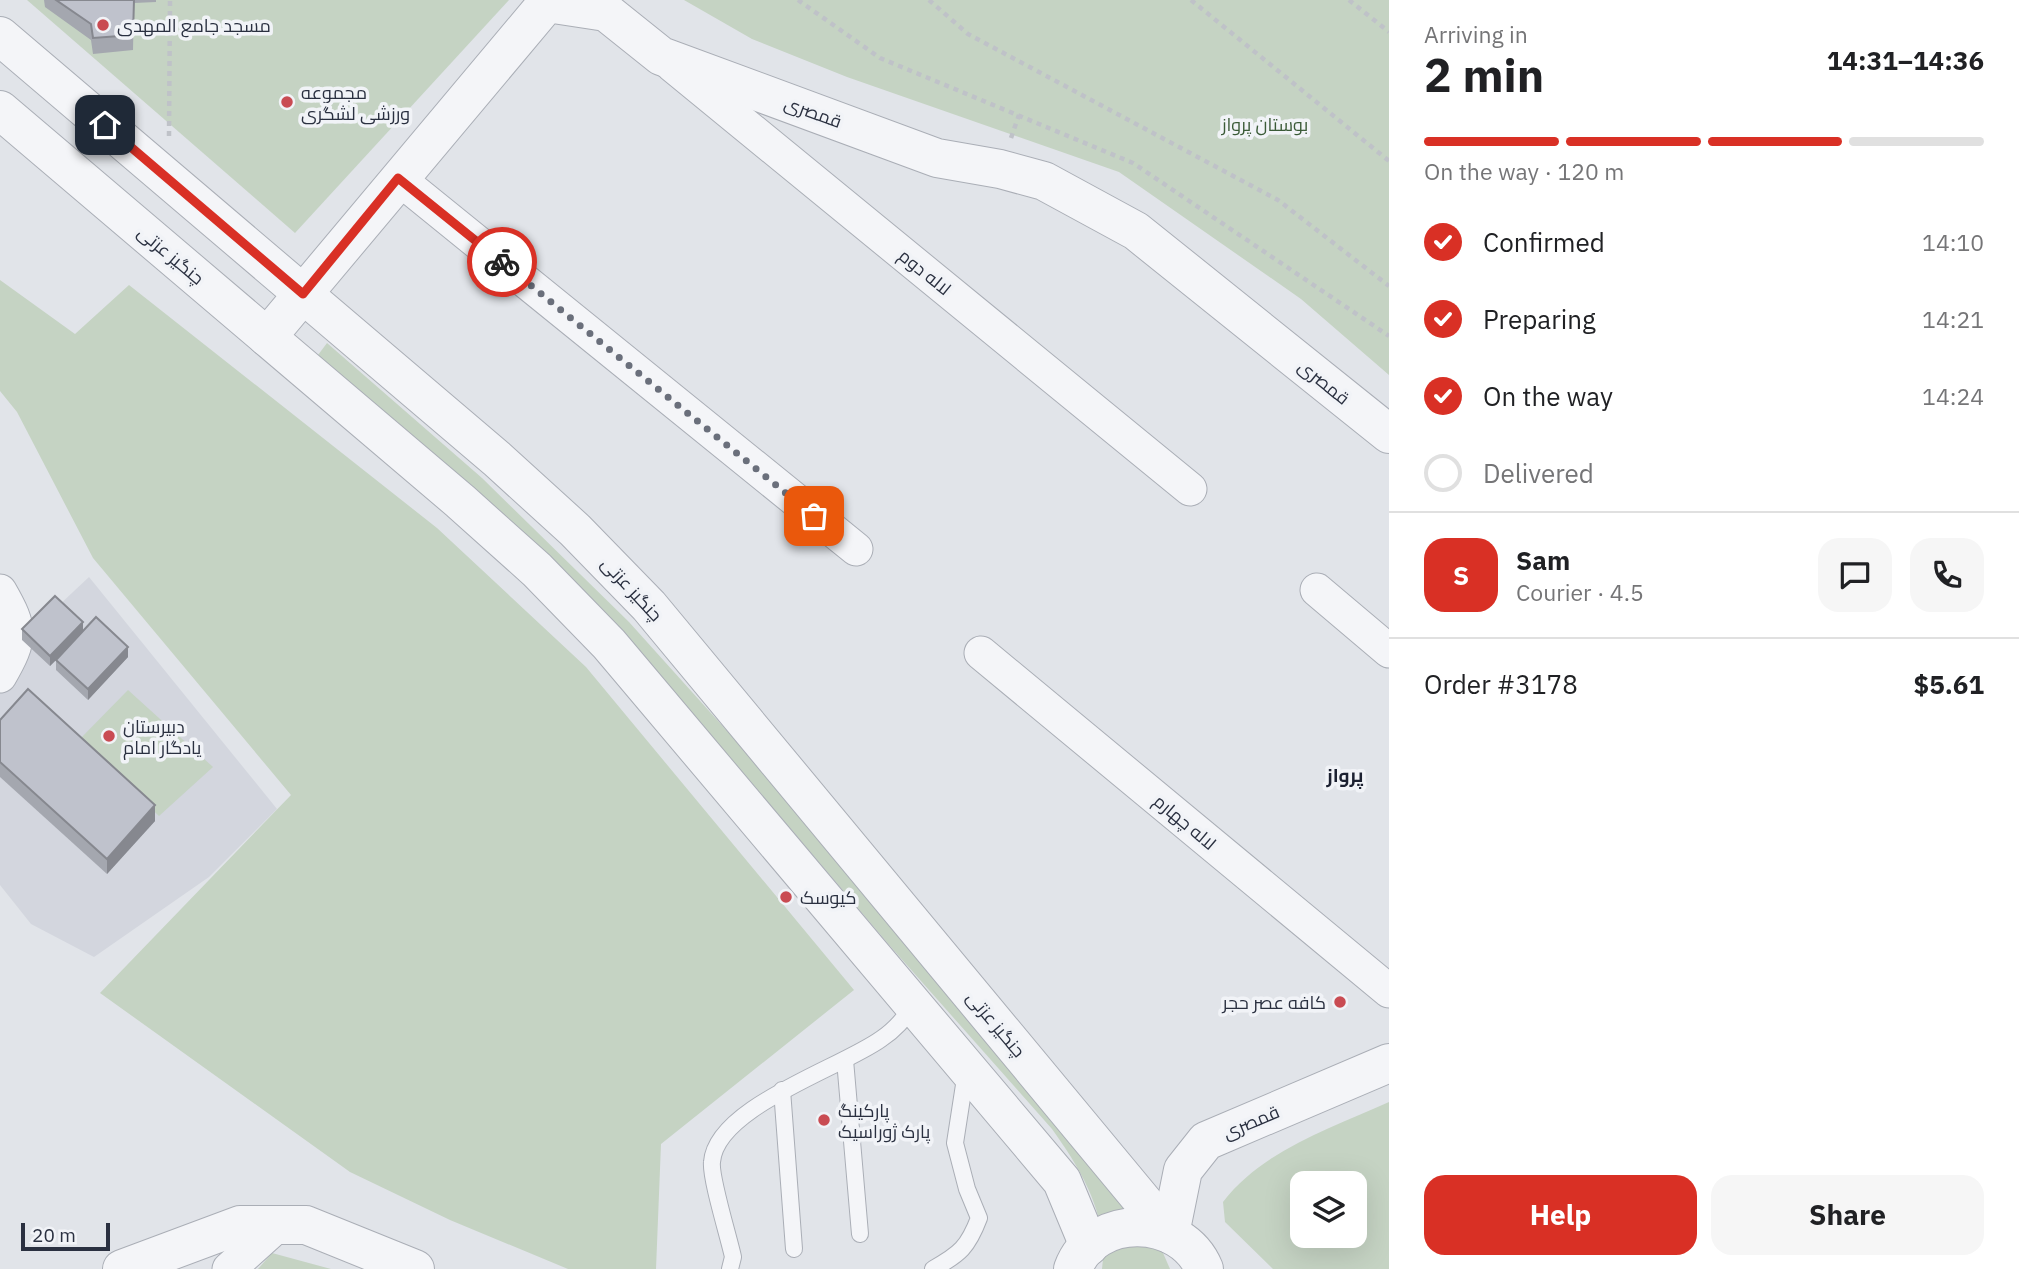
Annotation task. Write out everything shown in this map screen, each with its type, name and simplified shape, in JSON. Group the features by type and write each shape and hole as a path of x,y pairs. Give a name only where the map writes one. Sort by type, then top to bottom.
{"street":[{"name":"قمصری","path":"267,337 547,3 606,12 661,56 937,158 1000,169 1044,181 1136,231 1389,434"},
{"name":"چنگیز عزتی","path":"0,36 576,530 649,606 1170,1234 1189,1247 1204,1269"},
{"name":"لاله دوم","path":"661,56 1190,489"},
{"name":"چنگیز عزتی","path":"0,110 479,518 537,570 609,644 1062,1181 1081,1257"},
{"path":"398,178 856,549"},
{"path":"1317,590 1389,651"},
{"path":"0,591 19,630 16,648 0,676"},
{"name":"لاله چهارم","path":"981,653 1389,991"},
{"name":"قمصری","path":"1170,1234 1183,1170 1206,1141 1389,1063"},
{"path":"122,1269 240,1225 306,1225 415,1269"},
{"path":"229,1269 278,1225"},
{"path":"1081,1257 1107,1234 1128,1227 1149,1227 1170,1234"}],"lane":[{"path":"730,1269 733,1257 712,1163 723,1134 782,1090 880,1040 901,1023 914,1005"},
{"path":"845,1060 860,1234"},
{"path":"933,1269 956,1256 971,1241 979,1218 967,1189 954,1143 966,1067"},
{"path":"782,1090 794,1249"}],"path":[{"path":"168,179 170,0"},
{"path":"798,0 880,58 1133,163 1389,336"},
{"path":"929,0 968,34 1278,200 1389,286"},
{"path":"1191,0 1389,161"},
{"path":"1349,0 1389,32"}],"shaded area":[{"name":"دبیرستان یادگار امام","path":"89,577 277,809 209,877 94,957 31,924 0,885 0,664 8,653"}],"green space":[{"name":"مجموعه ورزشی لشگری","path":"27,0 509,0 295,233"},
{"name":"بوستان پرواز","path":"684,0 1389,0 1389,375 1301,299 1119,172 847,77 752,39"},
{"path":"0,280 75,334 129,285 437,528 586,667 854,990 661,1144 656,1269 568,1269 450,1220 350,1172 100,993 291,795 93,558 17,412 0,391"},
{"path":"327,343 482,478 629,622 737,742 1157,1239 1170,1269 1102,1269 1101,1231 1091,1195 1052,1129 890,946 711,735 621,636 318,355"},
{"path":"128,690 213,767 159,816 79,740"},
{"path":"1389,1102 1389,1269 1273,1269 1225,1222 1223,1202 1239,1184 1278,1154 1322,1131"},
{"path":"272,1253 331,1269 258,1269"}],"building":[{"path":"56,0 134,0 133,35 93,38 91,24"},
{"path":"55,596 83,622 50,656 22,629"},
{"path":"96,617 128,647 88,689 56,660"},
{"path":"28,689 155,805 107,859 0,762 0,720"}],"way so far":[{"path":"502,262 814,516"}],"place":[{"name":"مسجد جامع المهدی","path":"103,25"},
{"name":"مجموعه ورزشی لشگری","path":"287,102"},
{"name":"دبیرستان یادگار امام","path":"109,736"},
{"name":"کیوسک","path":"786,897"},
{"name":"کافه عصر حجر","path":"1340,1002"},
{"name":"پارکینگ پارک ژوراسیک","path":"824,1120"}],"district":[{"name":"پرواز","path":"1345,775"}],"route":[{"path":"105,125 303,294 398,178 502,262"}]}
